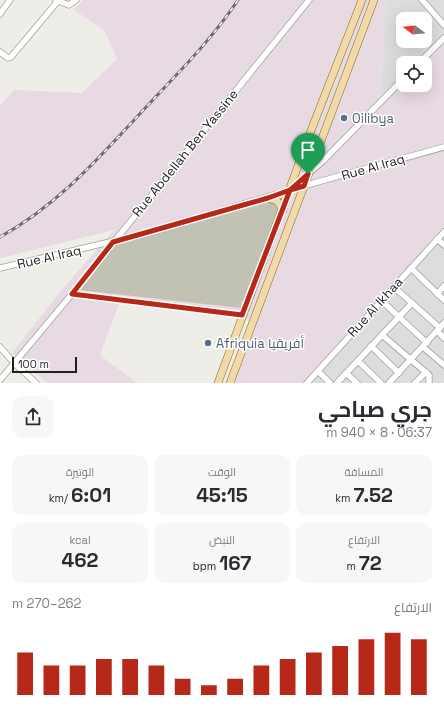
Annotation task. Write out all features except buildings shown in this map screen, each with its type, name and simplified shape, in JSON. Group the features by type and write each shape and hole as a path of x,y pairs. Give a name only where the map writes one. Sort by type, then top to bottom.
{"main road":[{"path":"218,383 242,315 362,0"},
{"path":"230,383 374,0"},
{"path":"268,198 277,201 283,210"}],"street":[{"path":"0,14 10,0"},
{"path":"0,52 8,58 11,57 57,0 69,5 76,0"},
{"name":"Rue Abdellah Ben Yassine","path":"0,380 72,294 309,0"},
{"path":"422,0 444,25"},
{"path":"426,56 444,38"},
{"path":"290,190 396,86"},
{"name":"Rue Al Iraq","path":"0,268 113,242 444,147"},
{"name":"Rue Al Ikhaa","path":"307,383 444,232"},
{"path":"437,239 444,245"},
{"path":"411,268 444,300"},
{"path":"437,294 444,286"},
{"path":"394,287 440,328 444,338"},
{"path":"72,294 242,315"},
{"path":"382,301 400,317 444,365"},
{"path":"337,383 412,303"},
{"path":"389,383 440,328"},
{"path":"382,335 426,372 429,376 429,383"},
{"path":"371,346 399,373"},
{"path":"0,347 14,364 36,383"},
{"path":"358,361 381,383"},
{"path":"318,371 330,383"},
{"path":"415,383 426,372"},
{"path":"346,373 357,383"}],"shaded area":[{"path":"83,0 386,0 379,106 396,90 396,92 432,92 432,56 429,56 444,41 444,226 308,383 229,383 253,320 120,301 100,355 137,383 47,383 12,353 60,292 114,230 0,258 0,106 14,90 82,93 117,59 104,30 74,10"},
{"path":"386,0 444,0 444,41 429,56 396,56 396,90 379,107"},
{"path":"283,197 241,308 79,290 116,243"},
{"path":"444,226 444,383 308,383"}],"railway":[{"path":"0,237 22,224 42,209 80,176 196,54 218,28 238,0"}],"place":[{"name":"Oilibya","path":"344,118"},
{"name":"Afriquia أفريقيا","path":"208,343"}],"route":[{"path":"308,174 290,190 268,198 113,242 72,294 242,315 290,190 304,186 308,174"}]}
